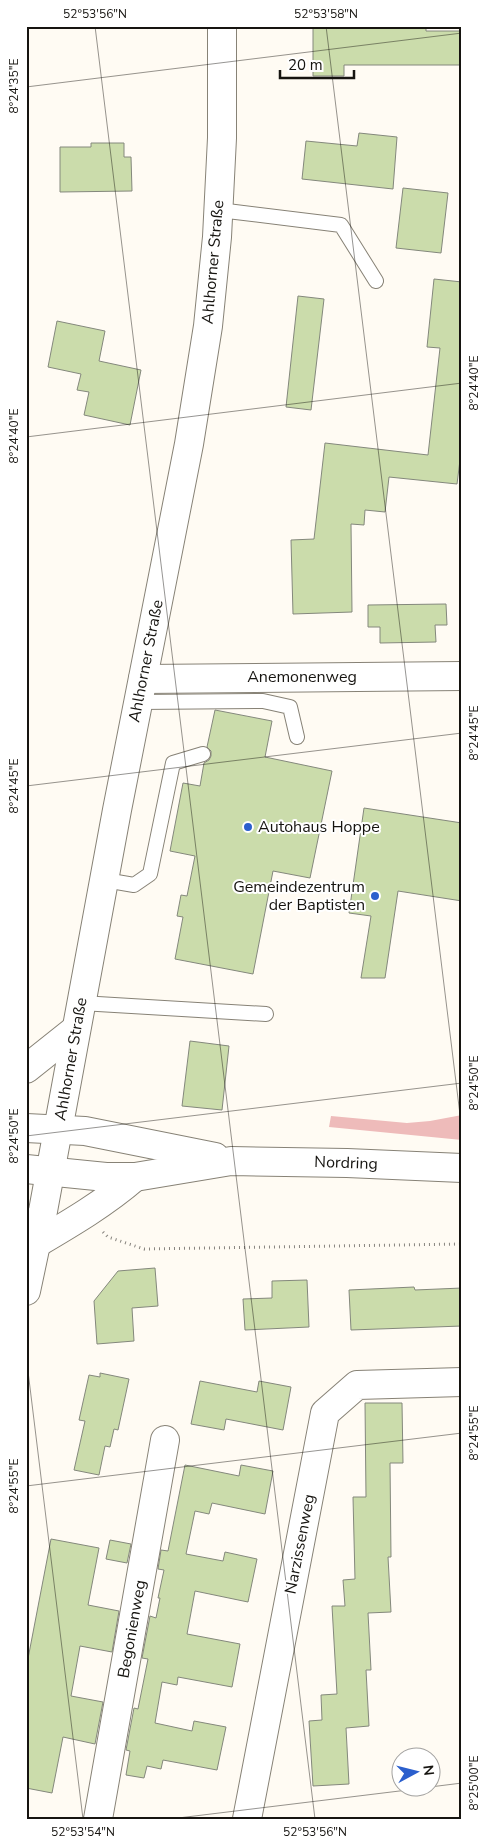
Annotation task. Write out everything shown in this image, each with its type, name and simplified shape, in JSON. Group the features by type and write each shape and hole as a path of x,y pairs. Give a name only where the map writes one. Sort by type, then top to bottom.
{"street":[{"name":"Ahlhorner Straße","path":"26,1291 37,1243 38,1170 58,1130 117,810 189,444 208,326 222,138 222,26"},
{"name":"Anemonenweg","path":"141,690 462,676"},
{"path":"26,1069 76,1030"},
{"name":"Nordring","path":"26,1128 84,1131 231,1161"},
{"name":"Nordring","path":"38,1170 106,1177 135,1177 231,1161 347,1163 462,1168"},
{"path":"37,1243 84,1215 135,1177"},
{"name":"Narzissenweg","path":"247,1819 325,1413 357,1385 462,1382"},
{"name":"Begonienweg","path":"98,1819 165,1440"}],"lane":[{"path":"218,210 341,224 376,281"},
{"path":"141,690 262,701 290,707 297,737"},
{"path":"105,880 134,885 150,874 173,763 203,754"},
{"path":"81,1003 266,1014"}],"path":[{"path":"84,1215 108,1237 144,1249 462,1244"}],"shaded area":[{"path":"462,1115 462,1140 329,1127 331,1116 407,1123"}],"building":[{"path":"313,26 426,26 426,31 462,31 462,65 344,65 344,76 313,76"},
{"path":"359,133 397,137 393,189 302,179 306,141 357,146"},
{"path":"91,143 124,143 124,157 131,157 132,191 60,192 60,147 91,147"},
{"path":"403,188 448,193 441,253 396,248"},
{"path":"434,279 462,282 462,444 457,484 389,477 385,512 365,510 364,525 351,524 352,612 293,614 291,540 314,539 325,443 428,455 440,348 427,347"},
{"path":"298,296 324,299 311,410 286,407"},
{"path":"57,321 105,331 99,361 141,370 130,425 84,415 89,392 77,390 81,374 48,367"},
{"path":"446,604 447,625 435,625 436,642 380,643 380,627 368,627 368,605"},
{"name":"Autohaus Hoppe","path":"215,710 272,721 265,757 332,771 310,878 273,871 253,974 175,959 183,917 177,916 181,895 187,896 195,856 170,851 183,783 200,786 204,763 211,756 211,751 207,747"},
{"name":"Gemeindezentrum der Baptisten","path":"364,808 462,823 462,901 398,891 385,978 361,978 371,916 349,913"},
{"path":"190,1041 229,1046 222,1110 182,1106"},
{"path":"155,1268 158,1306 132,1308 134,1341 97,1344 94,1301 118,1271"},
{"path":"307,1280 309,1327 245,1330 243,1299 272,1298 272,1281"},
{"path":"414,1287 415,1290 462,1288 462,1326 351,1330 349,1290"},
{"path":"100,1373 129,1379 118,1430 114,1429 110,1447 105,1446 99,1475 74,1470 85,1421 79,1420 89,1375 100,1377"},
{"path":"200,1381 257,1392 259,1381 291,1387 283,1430 226,1419 224,1430 191,1424"},
{"path":"365,1403 402,1403 403,1463 390,1463 391,1557 388,1557 391,1612 368,1613 371,1670 366,1670 369,1726 346,1728 349,1784 313,1786 309,1721 322,1720 321,1695 337,1694 332,1606 345,1606 343,1580 355,1579 353,1497 366,1497"},
{"path":"185,1465 239,1476 241,1465 273,1471 265,1514 212,1503 209,1514 195,1511 186,1554 223,1561 225,1552 257,1559 248,1602 195,1591 187,1634 240,1644 232,1687 178,1677 177,1685 162,1682 155,1723 192,1731 194,1721 226,1727 217,1770 163,1760 161,1769 147,1766 144,1778 126,1775 130,1751 126,1750 134,1708 138,1709 148,1659 142,1658 150,1616 156,1618 160,1598 158,1598 164,1570 158,1569 161,1550 168,1551"},
{"path":"51,1539 99,1548 88,1605 119,1611 112,1652 80,1646 71,1696 103,1702 95,1744 63,1737 52,1793 26,1788 26,1669"},
{"path":"110,1540 131,1544 127,1563 106,1559"}],"place":[{"name":"Autohaus Hoppe","path":"248,827"},
{"name":"Gemeindezentrum der Baptisten","path":"375,896"}]}
